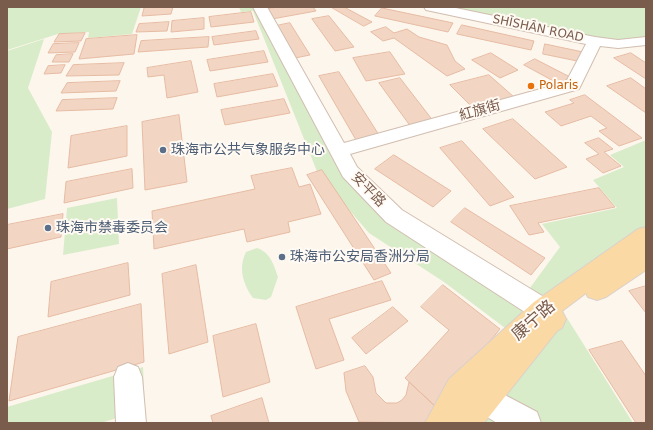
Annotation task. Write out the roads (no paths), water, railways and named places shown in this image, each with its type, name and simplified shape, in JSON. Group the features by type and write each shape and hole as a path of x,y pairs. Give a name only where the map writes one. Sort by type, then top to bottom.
{"main road":[{"name":"康宁路","path":"440,423 459,389 543,310 646,236"},
{"name":"康宁路","path":"465,423 548,322 646,257"}],"street":[{"name":"安平路","path":"260,7 350,172 394,216 543,310"},
{"name":"SHĪSHĀN ROAD","path":"431,7 595,41 618,44 646,41"},
{"name":"紅旗街","path":"339,151 573,85 595,41"},
{"path":"128,377 130,423"},
{"path":"484,399 526,423"}],"place":[{"name":"Polaris","path":"531,86"},
{"name":"珠海市公共气象服务中心","path":"163,150"},
{"name":"珠海市禁毒委员会","path":"48,228"},
{"name":"珠海市公安局香洲分局","path":"282,257"}]}
